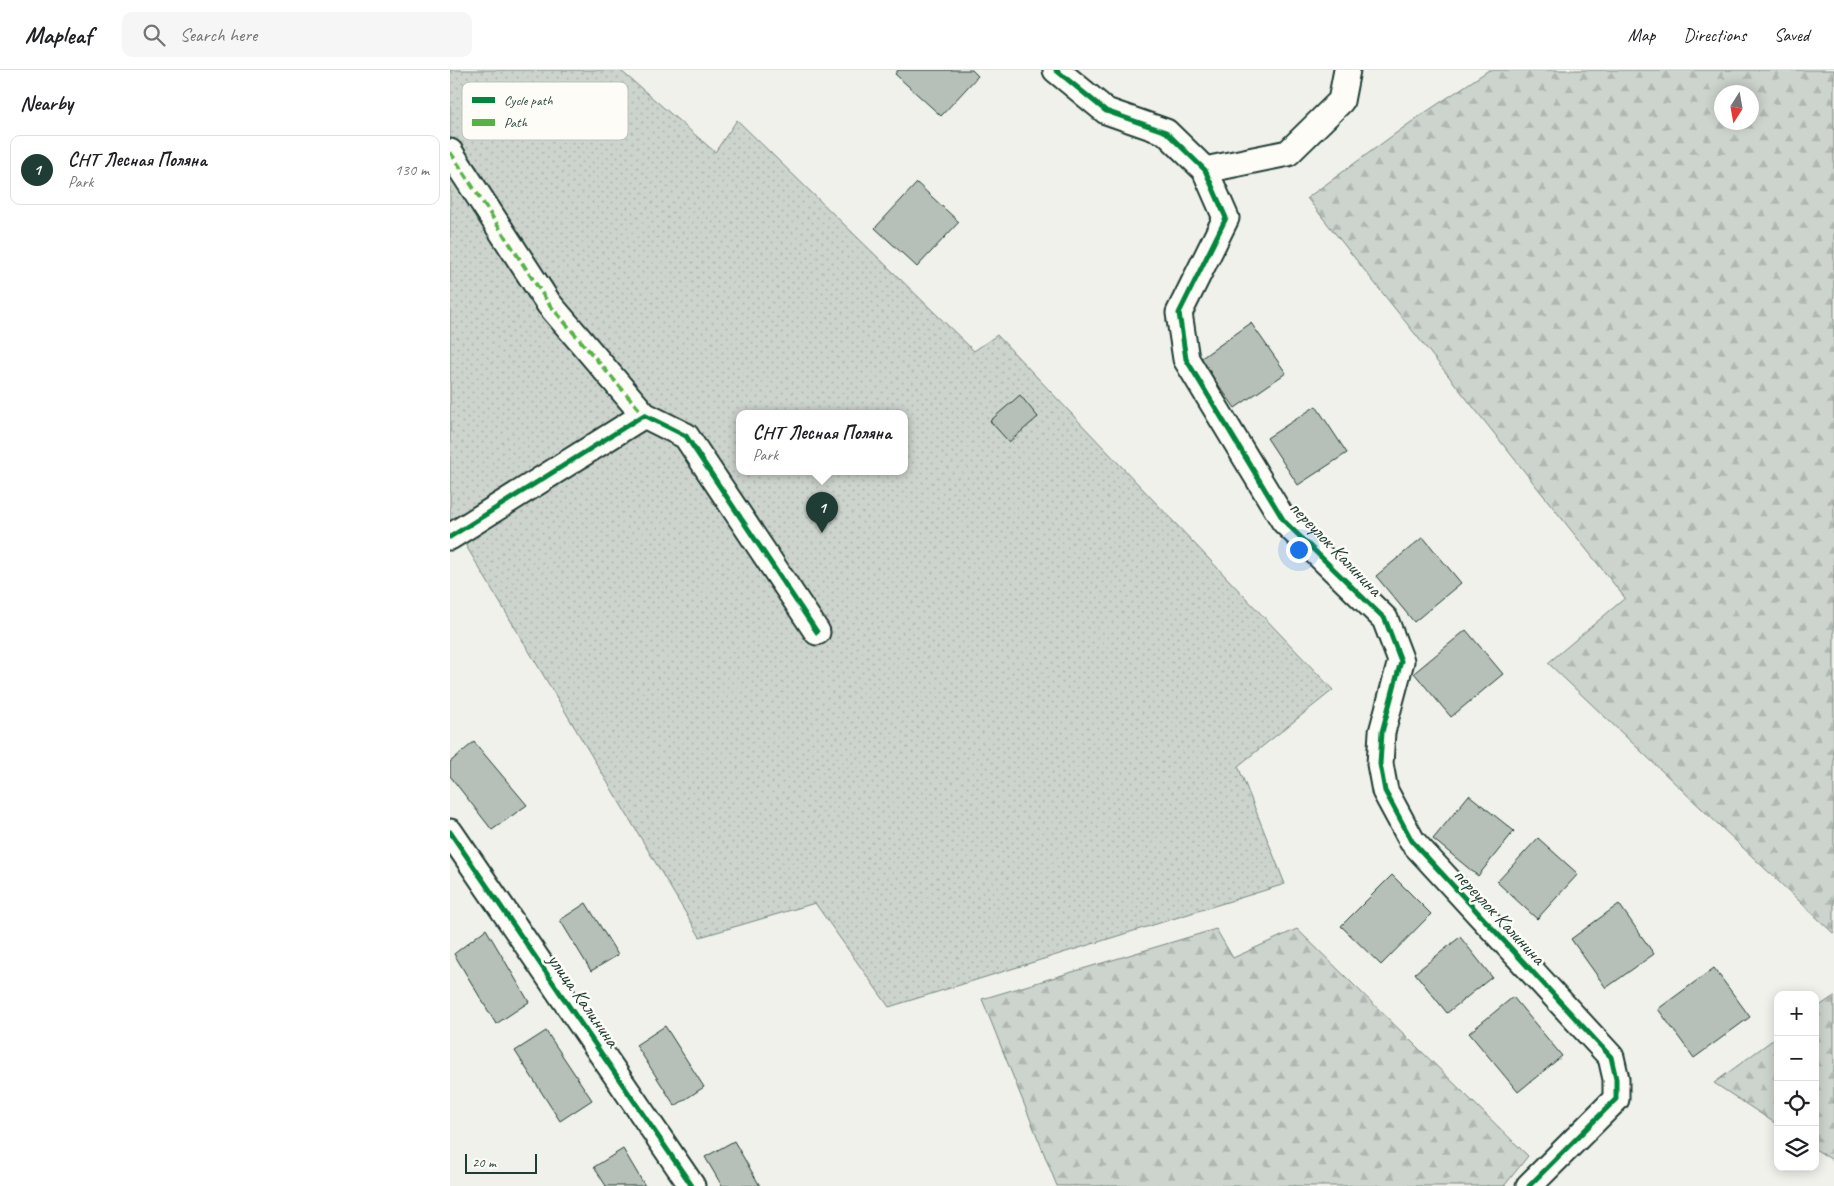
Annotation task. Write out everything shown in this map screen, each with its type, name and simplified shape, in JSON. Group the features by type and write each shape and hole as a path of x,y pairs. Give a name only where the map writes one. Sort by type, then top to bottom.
{"street":[{"path":"1056,70 1106,111 1166,132 1204,170 1288,153 1341,101 1347,70"},
{"path":"450,152 550,304 644,415 686,436 817,632"},
{"name":"переулок Калинина","path":"1204,170 1226,218 1180,313 1186,358 1284,521 1385,619 1401,662 1382,732 1380,764 1385,791 1412,841 1611,1058 1616,1079 1616,1099 1529,1186"},
{"path":"450,537 644,415"},
{"name":"улица Калинина","path":"450,832 692,1186"}],"green space":[{"path":"450,70 620,70 715,152 737,120 974,351 997,335 1333,690 1238,766 1285,884 889,1007 815,903 700,937 450,519"},
{"path":"1489,70 1834,70 1834,934 1548,663 1625,598 1307,198 1414,120"},
{"path":"1216,929 1233,958 1297,929 1528,1156 1504,1186 1057,1186 982,999"},
{"path":"1834,996 1834,1161 1819,1152 1819,1006"},
{"path":"1774,1039 1774,1122 1714,1083"}],"building":[{"path":"898,70 972,70 978,76 941,116 895,74"},
{"path":"917,183 959,222 917,267 875,228"},
{"path":"1251,323 1286,373 1235,408 1200,359"},
{"path":"1020,395 1038,417 1009,442 990,421"},
{"path":"1316,406 1347,453 1298,485 1267,438"},
{"path":"1423,537 1461,583 1414,622 1376,576"},
{"path":"1466,630 1503,674 1451,717 1414,673"},
{"path":"474,742 527,805 492,830 450,776 450,762"},
{"path":"1469,795 1514,831 1478,876 1433,839"},
{"path":"1538,838 1578,874 1537,919 1497,882"},
{"path":"1392,875 1431,914 1381,965 1341,926"},
{"path":"586,903 618,955 591,971 560,920"},
{"path":"1619,904 1654,954 1606,988 1571,939"},
{"path":"486,929 529,1002 496,1024 454,954"},
{"path":"1460,937 1492,977 1447,1013 1415,973"},
{"path":"1714,968 1750,1017 1694,1058 1658,1009"},
{"path":"1513,997 1562,1056 1518,1092 1469,1033"},
{"path":"665,1026 704,1087 675,1106 636,1045"},
{"path":"546,1031 592,1100 560,1121 515,1051"},
{"path":"734,1141 760,1186 722,1186 705,1157"},
{"path":"623,1149 645,1186 606,1186 594,1167"}],"marked path":[{"path":"450,152 549,304 644,415"}],"cycle path":[{"path":"1056,70 1106,111 1166,132 1205,170 1226,218 1179,313 1186,359 1284,521 1385,619 1401,661 1382,732 1380,764 1385,791 1412,841 1611,1057 1616,1079 1616,1099 1529,1186"},
{"path":"450,537 644,415 686,436 817,632"},
{"path":"450,832 692,1186"}],"place":[{"name":"СНТ Лесная Поляна","path":"822,533"}]}
